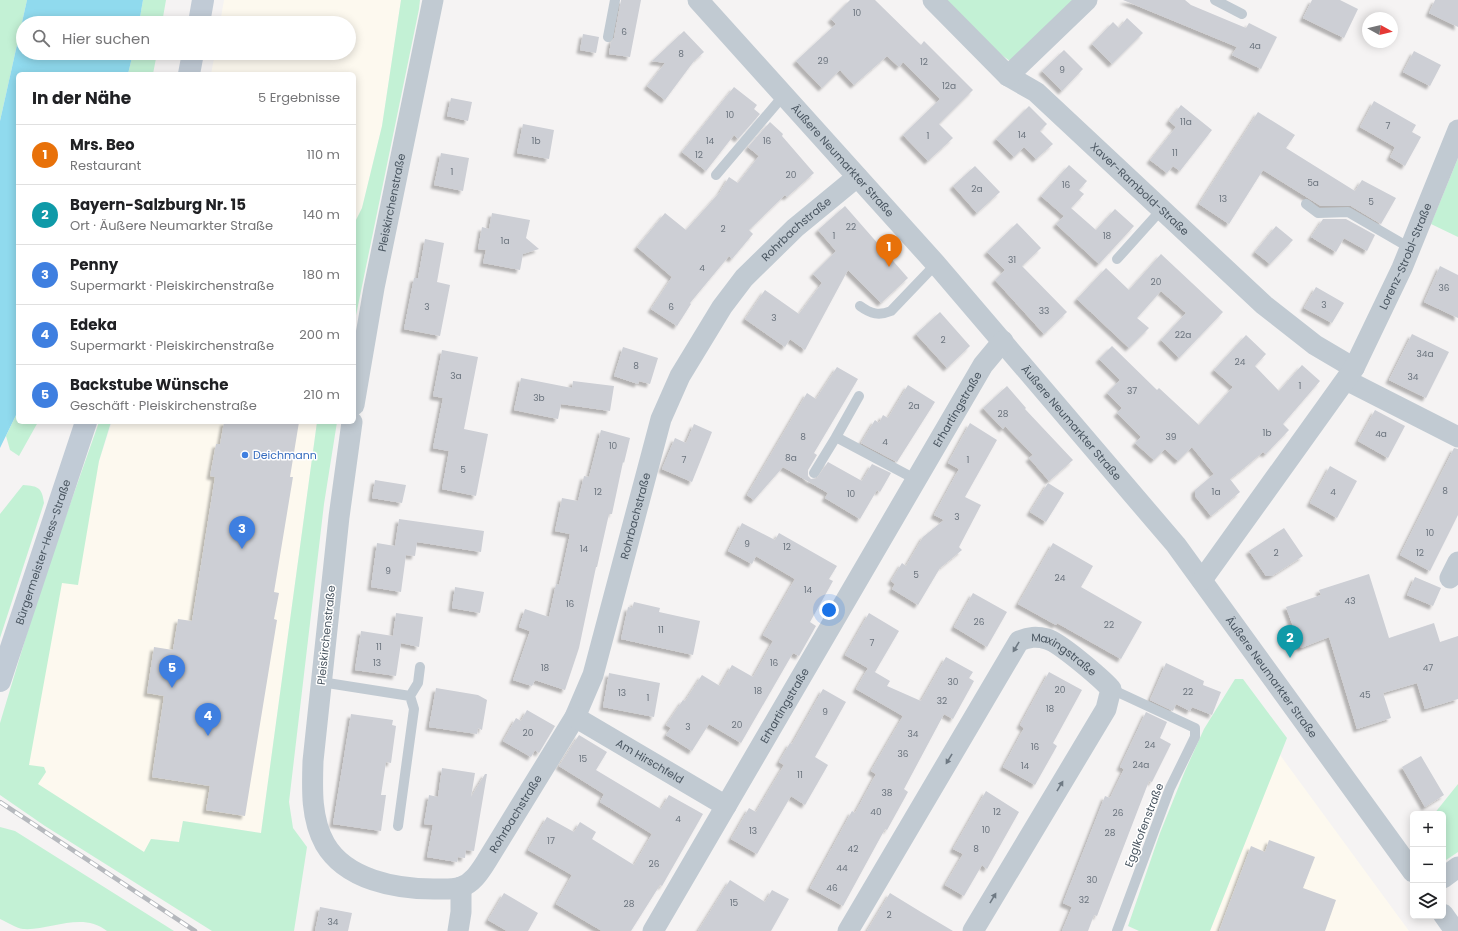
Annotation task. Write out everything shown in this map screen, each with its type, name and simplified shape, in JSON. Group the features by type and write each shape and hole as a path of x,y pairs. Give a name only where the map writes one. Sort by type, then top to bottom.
{"main road":[{"path":"199,16 202,0"},
{"path":"189,72 192,60"},
{"name":"Bürgermeister-Hess-Straße","path":"0,681 85,424"}],"street":[{"name":"Pleiskirchenstraße","path":"356,393 374,288 433,0"},
{"name":"Äußere Neumarkter Straße","path":"698,0 936,264 1176,545 1410,868"},
{"name":"Xaver-Rambold-Straße","path":"933,0 1008,76 1036,92 1264,305 1350,374"},
{"path":"1008,76 1087,0"},
{"name":"Lorenz-Strobl-Straße","path":"1202,580 1350,374 1410,248 1458,130"},
{"name":"Rohrbachstraße","path":"461,887 470,882 486,862 575,717 593,675 660,419 680,376 722,307 744,278 795,228 857,177"},
{"name":"Erhartingstraße","path":"653,931 915,479 983,365 1003,341"},
{"path":"1350,374 1458,437"},
{"name":"Pleiskirchenstraße","path":"352,424 321,682 312,792 318,829 326,846 341,862 357,873 379,882 419,889 448,889 461,887"},
{"name":"Maxingstraße","path":"848,931 1019,641 1032,636 1048,639 1100,676 1111,689"},
{"path":"973,931 1106,709 1111,689"},
{"name":"Am Hirschfeld","path":"575,717 726,806"},
{"path":"1446,876 1458,867"},
{"path":"458,931 461,912 461,887"},
{"path":"1446,918 1455,931"}],"lane":[{"path":"608,37 615,0"},
{"path":"1215,0 1242,14"},
{"path":"716,175 784,95"},
{"path":"1306,204 1318,213 1348,212 1410,248"},
{"path":"1117,259 1162,209"},
{"path":"860,306 868,312 881,315 891,311 936,264"},
{"path":"814,473 859,396"},
{"path":"836,437 915,479"},
{"path":"398,826 414,709 410,696 418,683 420,667"},
{"path":"321,682 410,696"},
{"name":"Egglkofenstraße","path":"1111,689 1194,728 1195,737 1170,788 1117,931"}],"shaded area":[{"path":"224,0 401,0 382,126 362,208 356,220 356,72 211,72 214,60 356,60 356,16 221,16"},
{"path":"111,424 317,424 261,833 183,821 179,842 152,839 144,852 6,771 60,579"},
{"path":"1280,755 1409,931 1210,931"}],"green space":[{"path":"0,0 27,0 23,16 16,16 16,49 0,121"},
{"path":"143,0 166,0 163,16 140,16"},
{"path":"401,0 420,0 356,315 356,220 362,208 382,126"},
{"path":"947,0 1073,0 1010,61 992,48"},
{"path":"131,60 156,60 153,72 128,72"},
{"path":"1458,158 1458,237 1431,224"},
{"path":"16,415 16,424 37,424 19,456 10,450 6,436"},
{"path":"98,424 110,424 99,461 78,585 62,583 29,765 44,767 46,772 38,784 144,852 151,839 179,842 183,821 261,833 317,424 337,424 324,504 289,802 293,828 307,847 294,931 212,931 45,826 0,795 0,723 41,587"},
{"path":"23,485 33,486 39,489 41,491 44,503 0,638 0,514"},
{"path":"1235,679 1243,679 1287,738 1210,931 1139,931 1128,926 1160,833 1204,729"},
{"path":"1458,784 1458,852 1446,860 1446,811 1436,811"},
{"path":"0,827 15,831 174,931 107,931 97,925 77,922 33,929 23,929 0,919"}],"water":[{"path":"27,0 143,0 140,16 23,16"},
{"path":"16,49 16,60 131,60 128,72 16,72 16,415 0,448 0,121"}],"building":[{"path":"621,0 641,0 630,57 609,54 611,42 614,38"},
{"path":"850,0 875,0 921,45 924,41 973,90 939,124 953,138 928,161 903,135 940,99 903,62 899,67 887,56 854,85 840,70 822,88 796,61 836,24 831,19"},
{"path":"1123,0 1185,0 1191,5 1246,28 1249,23 1277,37 1261,69 1232,55 1237,47"},
{"path":"1312,0 1340,0 1358,9 1344,38 1303,18"},
{"path":"1435,0 1458,0 1458,27 1429,13"},
{"path":"1127,18 1143,33 1112,64 1092,44 1113,22 1119,28"},
{"path":"684,31 704,52 694,61 665,100 647,86 665,63 652,61"},
{"path":"583,34 599,37 596,53 580,50"},
{"path":"1064,50 1083,69 1062,91 1042,71"},
{"path":"1414,51 1441,65 1430,86 1403,72"},
{"path":"734,87 757,105 754,109 760,114 738,139 734,135 706,171 682,152"},
{"path":"451,98 472,102 468,121 447,116"},
{"path":"1374,101 1416,125 1412,132 1421,137 1405,166 1390,157 1395,147 1360,127"},
{"path":"1181,105 1212,130 1180,171 1173,166 1167,173 1150,160 1176,127 1169,121"},
{"path":"1029,106 1047,124 1040,131 1053,144 1036,159 1024,147 1014,157 996,139"},
{"path":"1258,112 1295,135 1286,148 1355,191 1362,180 1396,198 1381,224 1351,206 1321,206 1263,170 1229,224 1199,204"},
{"path":"770,122 783,134 782,136 814,173 787,197 785,195 749,230 753,234 732,259 729,256 690,303 691,304 677,326 651,309 672,277 637,247 665,213 686,230 720,192 729,177 738,183 759,156 748,147"},
{"path":"523,124 554,130 549,159 517,153"},
{"path":"441,153 469,158 463,191 434,185"},
{"path":"1069,165 1087,181 1079,190 1084,194 1071,208 1096,230 1115,209 1134,226 1099,264 1056,224 1064,216 1041,196"},
{"path":"975,166 1000,192 977,213 953,186"},
{"path":"845,206 908,278 881,303 848,270 805,350 790,339 785,347 745,319 765,290 799,314 822,283 813,274 836,251 818,230"},
{"path":"492,213 530,220 526,238 539,249 523,254 520,270 483,263 486,250 478,249 482,227 489,229"},
{"path":"1323,219 1346,219 1375,235 1367,251 1344,238 1336,252 1311,237"},
{"path":"1017,223 1041,248 1022,266 1067,312 1044,334 995,280 1005,270 987,252"},
{"path":"1276,226 1293,240 1270,264 1255,252"},
{"path":"425,239 444,243 437,282 450,285 440,336 404,329 414,278 418,278"},
{"path":"1161,254 1223,312 1179,358 1161,340 1186,313 1161,291 1137,318 1149,328 1129,348 1077,299 1106,268 1129,290"},
{"path":"1440,266 1458,275 1458,318 1424,302"},
{"path":"1316,287 1344,303 1332,323 1304,308"},
{"path":"940,312 970,346 947,368 916,334"},
{"path":"1412,334 1449,352 1426,398 1389,380"},
{"path":"1246,335 1266,354 1255,366 1279,391 1302,365 1320,381 1283,424 1289,430 1266,454 1263,452 1230,479 1240,492 1211,516 1195,496 1195,490 1214,474 1192,447 1178,461 1165,449 1154,460 1135,443 1141,437 1117,413 1122,408 1107,393 1120,380 1099,359 1112,346 1157,390 1159,388 1199,425 1233,387 1214,370"},
{"path":"623,347 658,358 650,384 639,381 638,384 614,376"},
{"path":"442,350 478,357 464,429 488,434 476,496 442,489 449,451 433,448 443,398 433,396"},
{"path":"837,367 858,379 814,453 817,455 808,470 808,476 811,479 817,478 828,462 862,481 872,464 891,473 880,492 877,490 860,519 825,498 828,493 783,467 754,500 747,495 807,393 816,399"},
{"path":"521,378 572,388 573,381 614,386 610,411 561,404 558,419 514,410"},
{"path":"908,385 935,402 897,462 861,443 875,420 879,423 883,415 888,418"},
{"path":"1007,386 1026,408 1025,409 1073,460 1049,481 1029,458 1033,455 1005,426 1003,429 983,408"},
{"path":"1375,410 1405,426 1388,458 1358,441"},
{"path":"970,423 997,440 965,497 981,505 959,547 962,550 940,568 918,605 892,589 895,584 891,581 902,563 906,566 923,537 944,520 934,515 959,469 948,463"},
{"path":"224,424 299,424 290,477 293,477 274,592 279,593 274,619 277,620 245,816 206,810 210,786 152,777 164,696 147,693 154,647 173,650 178,619 192,621 215,477 210,476 216,444 220,444"},
{"path":"694,424 712,432 692,482 662,469 675,438 686,443"},
{"path":"601,430 630,438 624,463 623,462 612,514 609,514 596,567 579,648 565,690 535,680 532,686 513,680 530,631 519,627 525,609 549,617 556,584 559,585 570,534 555,531 562,498 578,501 584,476 589,477"},
{"path":"1454,448 1458,449 1458,515 1430,571 1400,555"},
{"path":"1330,466 1357,481 1337,518 1310,503"},
{"path":"375,480 406,485 402,503 372,498"},
{"path":"1048,483 1064,493 1046,522 1030,512"},
{"path":"399,519 484,531 481,552 417,542 415,556 406,555 401,592 371,587 377,543 395,546"},
{"path":"742,523 775,540 779,533 837,566 829,579 833,581 810,622 816,626 799,656 793,653 741,743 709,724 692,751 666,735 671,728 666,725 683,700 685,701 702,675 720,686 732,665 753,677 773,641 763,635 795,579 756,556 752,564 728,551"},
{"path":"1284,528 1303,556 1272,576 1266,576 1249,551"},
{"path":"1053,543 1093,566 1081,587 1142,622 1121,659 1057,623 1056,625 1018,604"},
{"path":"1369,574 1389,638 1434,623 1440,642 1458,636 1458,699 1425,709 1417,683 1383,693 1391,718 1357,729 1329,637 1301,648 1286,607 1321,595 1319,590"},
{"path":"1415,577 1441,588 1433,606 1407,595"},
{"path":"455,587 484,592 480,613 452,608"},
{"path":"973,593 1007,612 987,647 954,627"},
{"path":"634,602 660,608 659,612 700,621 693,655 621,639 628,607 632,608"},
{"path":"396,613 423,617 419,647 401,643 396,676 355,670 361,631 393,636"},
{"path":"869,613 899,631 875,672 845,655"},
{"path":"946,657 973,672 969,678 974,681 953,719 944,714 904,789 908,792 887,830 885,829 843,906 810,888 852,811 855,813 876,774 871,771 903,716 856,689 868,668 890,681 887,686 921,701"},
{"path":"1166,663 1204,681 1203,685 1221,692 1212,715 1192,707 1190,711 1176,704 1173,711 1150,700"},
{"path":"1049,672 1082,690 1053,743 1057,746 1035,785 1003,767 1024,728 1020,725"},
{"path":"609,673 660,683 654,717 603,707"},
{"path":"436,688 478,695 487,700 482,730 478,728 477,734 429,727"},
{"path":"823,689 846,702 815,757 828,765 805,805 791,796 757,854 731,839 749,808 756,812 784,765 779,762 790,743 792,744"},
{"path":"527,710 555,726 539,753 535,750 531,757 503,741 516,718 521,721"},
{"path":"1146,712 1167,722 1160,738 1171,744 1152,782 1149,781 1097,916 1094,915 1088,931 1062,931 1072,907 1063,903 1105,796 1110,798 1124,769 1120,767"},
{"path":"351,714 393,720 392,725 396,726 391,763 386,762 381,795 386,795 381,831 333,824"},
{"path":"579,735 607,752 596,770 661,809 669,795 703,814 662,886 660,885 631,931 602,931 556,904 572,875 528,850 547,817 574,832 580,822 596,832 592,839 634,865 652,834 600,802 604,794 559,766"},
{"path":"1421,756 1444,795 1425,807 1402,767"},
{"path":"442,768 475,773 471,797 485,774 487,774 474,851 466,850 465,858 458,857 457,862 427,857 433,825 424,824 429,795 438,797"},
{"path":"986,791 1019,812 987,869 982,865 964,896 945,885 963,854 953,849"},
{"path":"1269,840 1315,857 1303,888 1336,900 1325,931 1219,931 1251,846 1265,852"},
{"path":"730,880 765,902 772,890 789,899 771,931 698,931"},
{"path":"504,893 538,913 528,931 507,931 488,920"},
{"path":"890,893 921,912 953,931 867,931"},
{"path":"320,907 352,913 348,931 315,931"}],"railway":[{"path":"0,802 195,931"}],"place":[{"name":"Mrs. Beo","path":"889,267"},
{"name":"Deichmann","path":"245,455"},
{"name":"Penny","path":"242,549"},
{"name":"Bayern-Salzburg Nr. 15","path":"1290,658"},
{"name":"Backstube Wünsche","path":"172,688"},
{"name":"Edeka","path":"208,736"}]}
